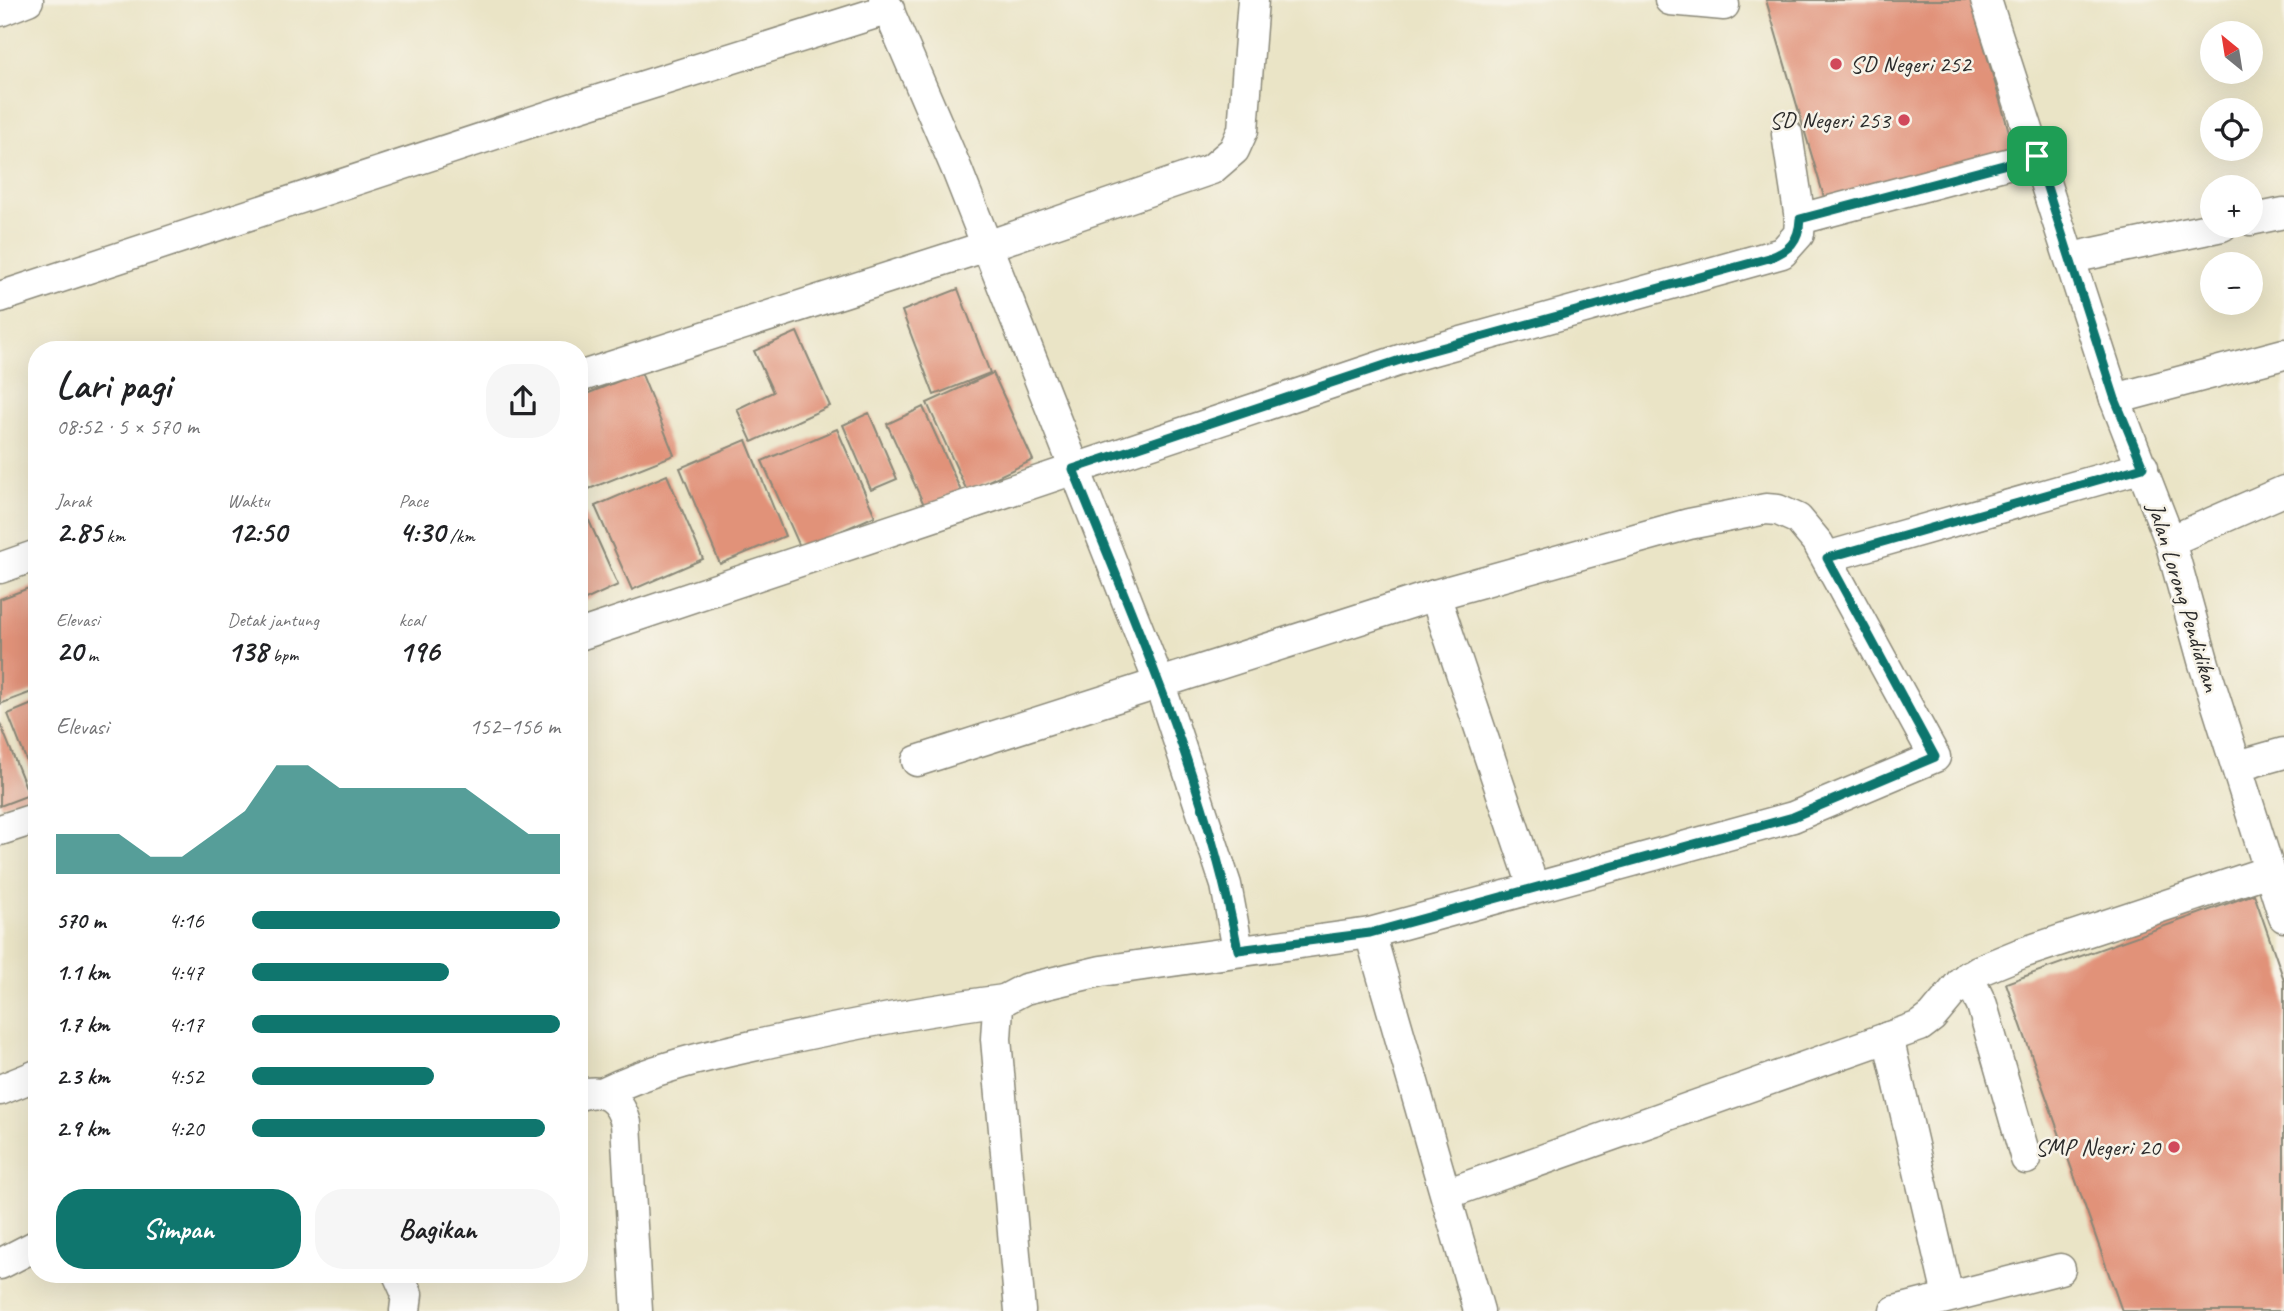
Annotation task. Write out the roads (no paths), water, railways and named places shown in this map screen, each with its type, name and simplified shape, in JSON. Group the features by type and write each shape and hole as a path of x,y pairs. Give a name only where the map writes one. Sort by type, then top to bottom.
{"street":[{"path":"0,11 28,0"},
{"path":"588,374 1194,177 1226,159 1240,142 1243,131 1253,0"},
{"path":"1670,0 1724,5"},
{"name":"Jalan Lorong Pendidikan","path":"1986,0 2115,399 2170,541 2203,664 2238,766 2284,917"},
{"path":"0,296 886,4 987,246 1159,682 1226,885 1238,950"},
{"path":"588,632 1415,355 1769,258 1793,244 1799,234 1800,219 1787,134"},
{"path":"1800,219 2037,156"},
{"path":"2263,217 2284,213"},
{"path":"2071,258 2200,231"},
{"path":"2115,399 2284,354"},
{"path":"1827,558 2143,467"},
{"path":"2170,541 2284,491"},
{"path":"591,1094 662,1068 726,1052 900,1014 1003,1000 1025,989 1101,971 1370,933 1533,886 1793,817 1935,757 1827,558 1798,519 1766,509 1689,524 1435,595 917,761"},
{"path":"0,568 28,558"},
{"path":"1435,595 1533,886"},
{"path":"2238,766 2284,752"},
{"path":"0,830 28,821"},
{"path":"1446,1194 1920,1026 1932,1017 1969,976 2022,953 2269,872"},
{"path":"1370,933 1479,1311"},
{"path":"1969,976 1982,1004 2026,1159"},
{"path":"1003,1000 995,1017 996,1040 1020,1311"},
{"path":"1888,1037 1948,1296"},
{"path":"0,1090 28,1079"},
{"path":"591,1094 610,1096 623,1113 629,1139 637,1311"},
{"path":"0,1264 28,1250"},
{"path":"1895,1311 2060,1269"},
{"path":"402,1283 407,1294 405,1311"}],"place":[{"name":"SD Negeri 252","path":"1836,64"},
{"name":"SD Negeri 253","path":"1904,120"},
{"name":"SMP Negeri 20","path":"2174,1147"}]}
